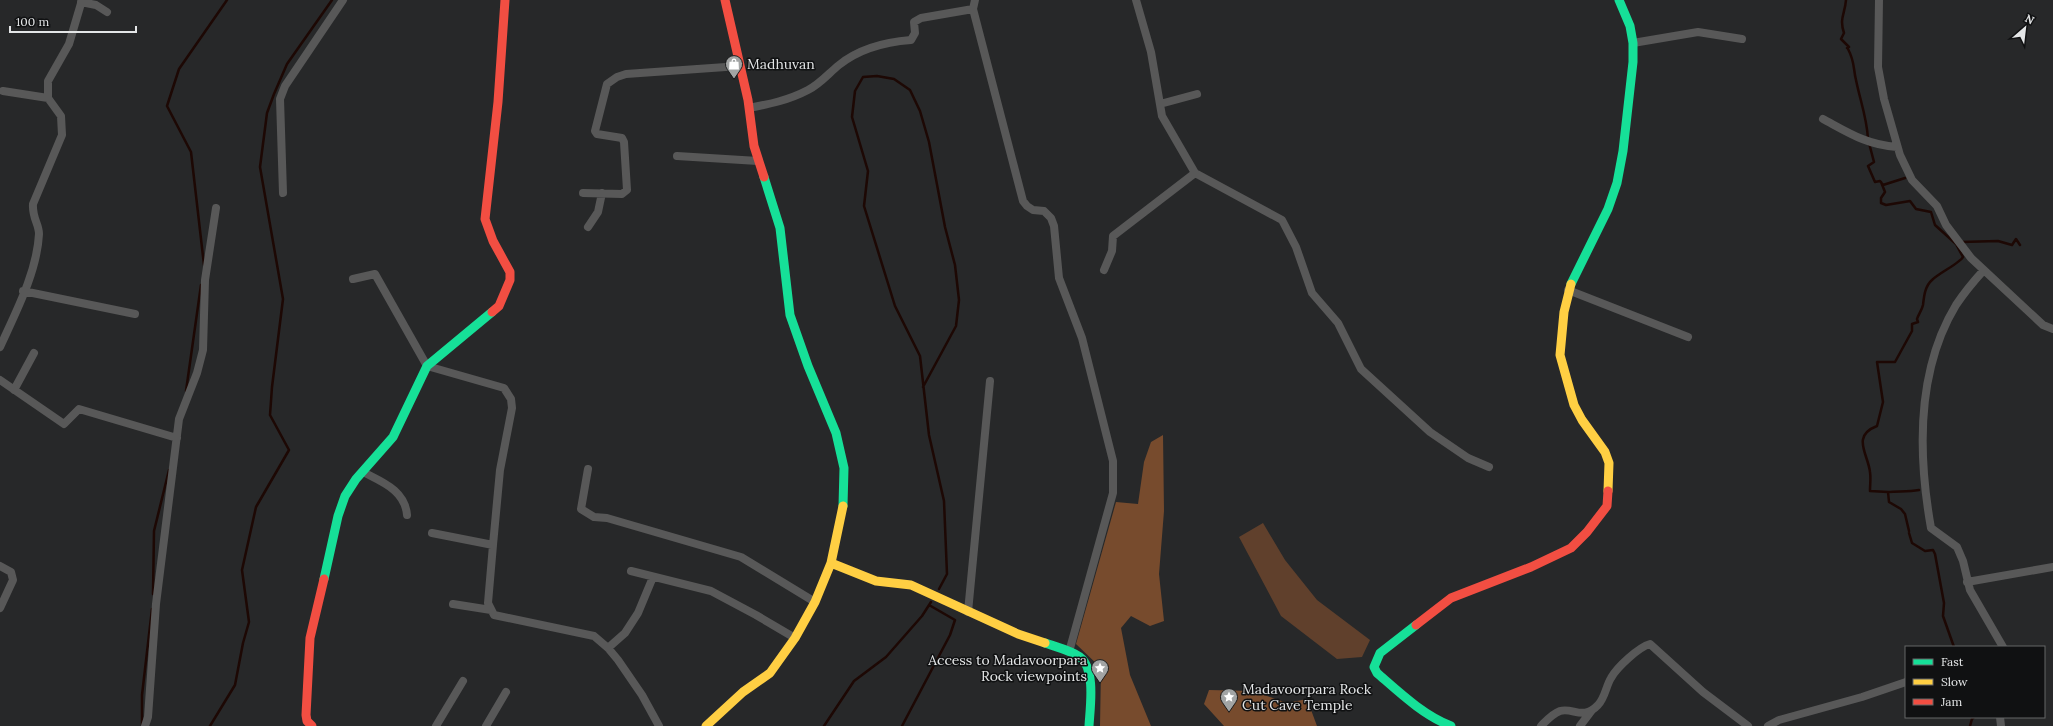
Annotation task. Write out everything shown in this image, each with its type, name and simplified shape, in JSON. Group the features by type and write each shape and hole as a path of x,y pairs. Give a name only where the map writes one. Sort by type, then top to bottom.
{"main road":[{"path":"312,726 307,721 306,715 310,638 338,516 345,496 393,436 427,366 499,306 510,280 510,272 493,241 485,219 498,102 505,0"},
{"path":"706,726 743,692 770,673 795,638 815,602 831,563 844,500 844,468 835,429 808,366 790,315 780,228 754,146 749,108 725,0"},
{"path":"1451,726 1446,725 1425,711 1377,673 1374,667 1380,653 1451,598 1531,567 1571,548 1587,532 1607,506 1610,463 1605,452 1582,420 1574,405 1560,355 1564,312 1568,290 1608,209 1617,182 1630,99 1633,62 1633,43 1630,26 1619,0"},
{"path":"831,563 876,581 911,585 1018,634 1069,652 1080,658 1086,667 1091,682 1089,726"}],"street":[{"path":"283,193 280,99 285,86 343,0"},
{"path":"975,0 973,9 1023,201 1033,210 1044,211 1051,218 1054,226 1059,278 1082,338 1114,461 1112,493 1069,652"},
{"path":"1136,0 1151,52 1162,116 1195,173 1282,220 1296,247 1312,293 1338,323 1361,369 1430,432 1468,458 1489,467"},
{"path":"1880,0 1878,67 1884,99 1897,146 1912,180 1937,206 1946,225 1954,237 1982,271 2043,325 2053,329"},
{"path":"0,347 33,269 39,231 32,215 33,204 62,135 61,116 48,98 48,81 69,44 81,1 96,5 108,12"},
{"path":"749,108 781,102 809,90 841,63 859,52 875,46 911,40 915,33 914,22 921,18 973,9"},
{"path":"1633,43 1698,32 1742,39"},
{"path":"583,193 624,193 627,188 624,142 622,138 597,134 595,131 607,84 617,77 626,74 740,66"},
{"path":"3,91 48,98"},
{"path":"1160,104 1197,94"},
{"path":"1823,119 1862,140 1878,145 1897,146"},
{"path":"677,156 758,161"},
{"path":"1104,270 1112,251 1113,236 1195,173"},
{"path":"588,227 598,212 602,193"},
{"path":"145,726 148,717 156,604 179,419 197,373 203,350 205,280 216,208"},
{"path":"1982,271 1956,305 1939,342 1925,398 1922,442 1926,501 1932,528 1957,547 1963,561 1967,582 2002,646"},
{"path":"353,279 375,274 427,366 504,388 511,399 512,408 500,470 488,603 490,610 494,615 503,618 588,633 594,636 608,648 642,695 660,726"},
{"path":"1568,290 1688,337"},
{"path":"23,291 135,314"},
{"path":"14,390 34,353"},
{"path":"0,380 64,424 79,409 177,438"},
{"path":"968,612 990,381"},
{"path":"588,468 581,509 594,517 608,518 741,557 815,602"},
{"path":"363,472 396,490 406,506 407,515"},
{"path":"432,533 493,545"},
{"path":"0,566 11,572 13,580 0,608"},
{"path":"1967,582 2053,567"},
{"path":"631,571 711,591 756,614 795,638"},
{"path":"608,648 625,633 638,613 653,577"},
{"path":"453,604 490,610"},
{"path":"1580,726 1592,710 1599,704 1611,677 1642,646 1650,644 1703,692 1748,726"},
{"path":"436,726 463,681"},
{"path":"1768,726 1779,720 1862,697 1905,682"},
{"path":"486,726 506,692"},
{"path":"1541,726 1552,714 1562,710 1579,714 1592,710"}],"shaded area":[{"path":"1163,435 1164,511 1159,574 1164,621 1150,626 1131,616 1121,628 1130,675 1151,726 1100,726 1101,668 1076,644 1116,502 1138,504 1144,462 1151,442"},
{"path":"1263,523 1285,560 1317,600 1370,640 1362,657 1337,659 1281,616 1239,537"},
{"path":"1209,690 1253,691 1287,703 1307,699 1317,726 1224,726 1204,704"}],"waterway":[{"path":"204,265 191,152 167,106 179,69 227,0"},
{"path":"210,726 235,685 243,643 249,622 242,570 256,507 289,450 270,415 283,299 260,167 267,113 287,64 332,0"},
{"path":"1846,0 1842,20 1844,33 1841,39 1849,47 1847,48"},
{"path":"1848,49 1853,61 1868,139"},
{"path":"923,387 956,326 959,300 955,265 945,227 929,142 920,111 910,90 894,79 877,76 863,77 855,91 852,117 868,171 864,206 895,306 920,356 929,435 944,501 947,574 939,589"},
{"path":"1869,143 1874,162 1868,166 1875,182 1880,181 1883,185 1905,178"},
{"path":"1881,182 1885,192 1881,198 1881,203 1886,205 1910,201 1916,209 1931,212 1935,225 1956,244 1963,257 1935,277 1928,285 1917,319 1918,322 1912,324 1912,331 1895,362 1877,362 1883,402 1877,426 1869,430 1863,440 1864,452 1870,472 1870,491 1888,492 1889,502 1901,509 1905,514 1909,531"},
{"path":"1961,242 1998,241 2012,245 2016,239 2020,245"},
{"path":"186,391 201,285"},
{"path":"153,594 154,531 169,470"},
{"path":"1888,492 1919,490"},
{"path":"1909,533 1912,543 1925,551 1933,550 1935,554 1944,603 1943,616 1954,646"},
{"path":"824,726 854,681 886,657 922,616 931,602"},
{"path":"902,726 950,635 955,620 929,605"},
{"path":"142,725 142,695 152,609"},
{"path":"1970,726 1973,718"}],"traffic: fast":[{"path":"1571,284 1608,209 1617,183 1623,151 1633,62 1633,43 1630,26 1619,0"},
{"path":"764,177 780,228 790,315 808,366 836,433 844,468 843,506"},
{"path":"324,579 338,516 345,496 356,479 393,437 427,366 492,312"},
{"path":"1416,625 1380,653 1374,667 1377,673 1421,710 1451,726"},
{"path":"1045,643 1072,652 1080,657 1085,663 1088,670 1091,689 1089,726"}],"traffic: slow":[{"path":"1571,284 1564,312 1560,355 1574,405 1582,420 1605,452 1609,463 1608,491"},
{"path":"706,726 743,692 770,673 795,638 815,602 831,563 843,506"},
{"path":"831,563 876,581 911,585 1018,634 1045,643"}],"traffic: jam":[{"path":"492,312 499,306 510,280 510,272 493,241 485,219 498,102 505,0"},
{"path":"725,0 748,100 754,146 764,177"},
{"path":"1416,625 1451,598 1531,567 1571,548 1587,532 1607,506 1608,491"},
{"path":"312,726 307,721 306,715 310,638 324,579"}],"place":[{"name":"Madhuvan","path":"734,79"},
{"name":"Access to Madavoorpara Rock viewpoints","path":"1100,683"},
{"name":"Madavoorpara Rock Cut Cave Temple","path":"1229,712"}]}
